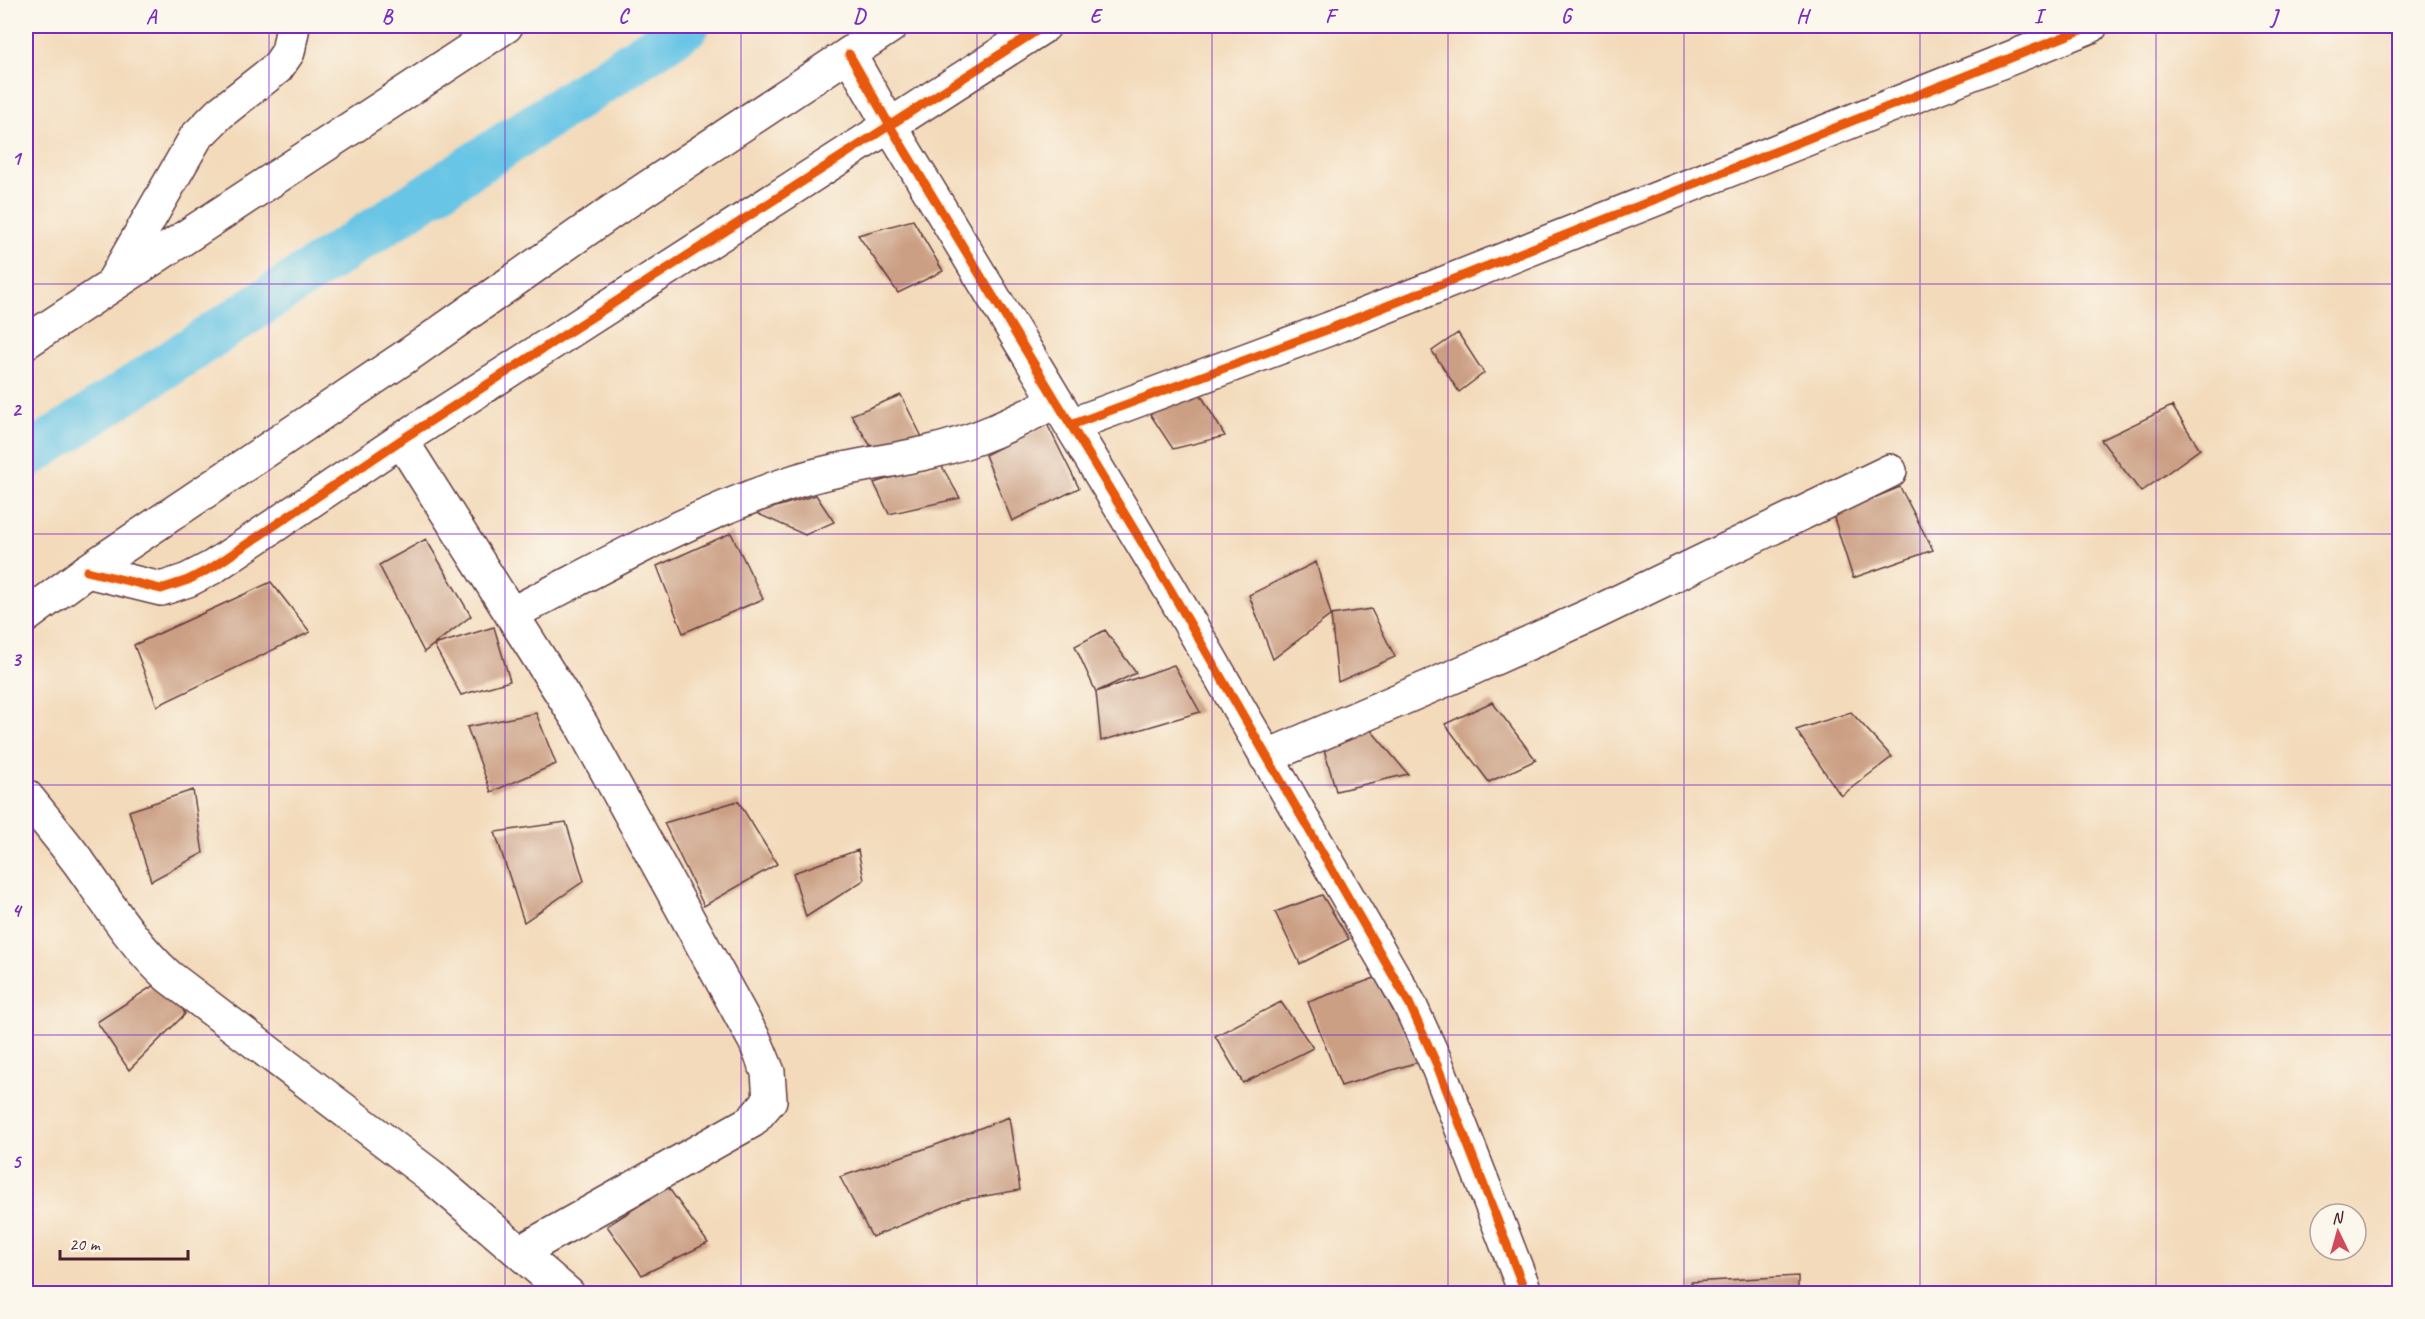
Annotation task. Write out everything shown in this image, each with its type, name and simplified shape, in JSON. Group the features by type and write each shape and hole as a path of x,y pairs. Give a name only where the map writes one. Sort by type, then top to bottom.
{"street":[{"path":"111,286 196,137 220,113 277,68 288,52 293,26"},
{"path":"26,342 506,26"},
{"path":"26,616 87,571 414,351 614,210 891,26"},
{"path":"87,571 161,589 188,580 213,567 401,440 1044,26"},
{"path":"512,614 661,537 730,505 789,483 931,452 977,439 1329,329 2091,26"},
{"path":"849,54 890,126 1170,590 1409,1004 1437,1065 1526,1293"},
{"path":"401,440 581,724 755,1041 768,1072 770,1100 752,1121 520,1252"},
{"path":"1266,757 1571,624 1890,471"},
{"path":"26,796 78,862 131,938 168,976 431,1176 568,1293"}],"building":[{"path":"913,220 943,271 898,293 858,235"},
{"path":"1458,333 1484,373 1459,392 1432,351"},
{"path":"1198,390 1225,436 1173,449 1146,408"},
{"path":"901,395 922,437 874,451 851,415"},
{"path":"2172,406 2200,449 2141,492 2101,440"},
{"path":"1047,424 1079,488 1012,521 985,455"},
{"path":"940,463 960,498 889,514 874,483"},
{"path":"1900,487 1933,550 1853,578 1833,515"},
{"path":"816,495 834,522 805,535 756,513"},
{"path":"731,533 763,599 683,633 657,566"},
{"path":"426,539 471,616 424,652 379,565"},
{"path":"1316,562 1331,615 1273,659 1249,595"},
{"path":"271,582 310,632 157,706 134,645"},
{"path":"1371,609 1395,657 1338,682 1331,615"},
{"path":"494,627 510,681 461,695 434,645"},
{"path":"1105,630 1136,673 1096,692 1075,646"},
{"path":"1174,665 1200,712 1101,741 1096,692"},
{"path":"1492,702 1536,760 1489,782 1445,724"},
{"path":"1851,712 1892,757 1841,796 1796,730"},
{"path":"536,713 556,764 491,792 467,727"},
{"path":"1370,729 1408,774 1336,791 1323,746"},
{"path":"193,790 203,853 151,881 129,811"},
{"path":"738,801 777,864 704,906 664,823"},
{"path":"566,822 584,881 524,922 495,832"},
{"path":"858,850 864,880 806,917 793,873"},
{"path":"1322,895 1349,939 1300,964 1275,912"},
{"path":"168,976 185,1014 129,1070 97,1022"},
{"path":"1375,978 1421,1061 1341,1086 1308,1002"},
{"path":"1281,1002 1313,1048 1243,1083 1215,1036"},
{"path":"1009,1117 1020,1190 962,1200 872,1237 840,1177 933,1146"},
{"path":"668,1187 708,1243 642,1275 607,1226"},
{"path":"1798,1276 1798,1294 1690,1294 1691,1282"}],"waterway":[{"path":"26,457 687,26"}],"cycle path":[{"path":"87,571 161,589 188,580 213,567 401,440 1044,26"},
{"path":"1071,425 1329,329 2091,26"},
{"path":"849,54 890,126 1170,589 1409,1003 1437,1065 1526,1294"}]}
